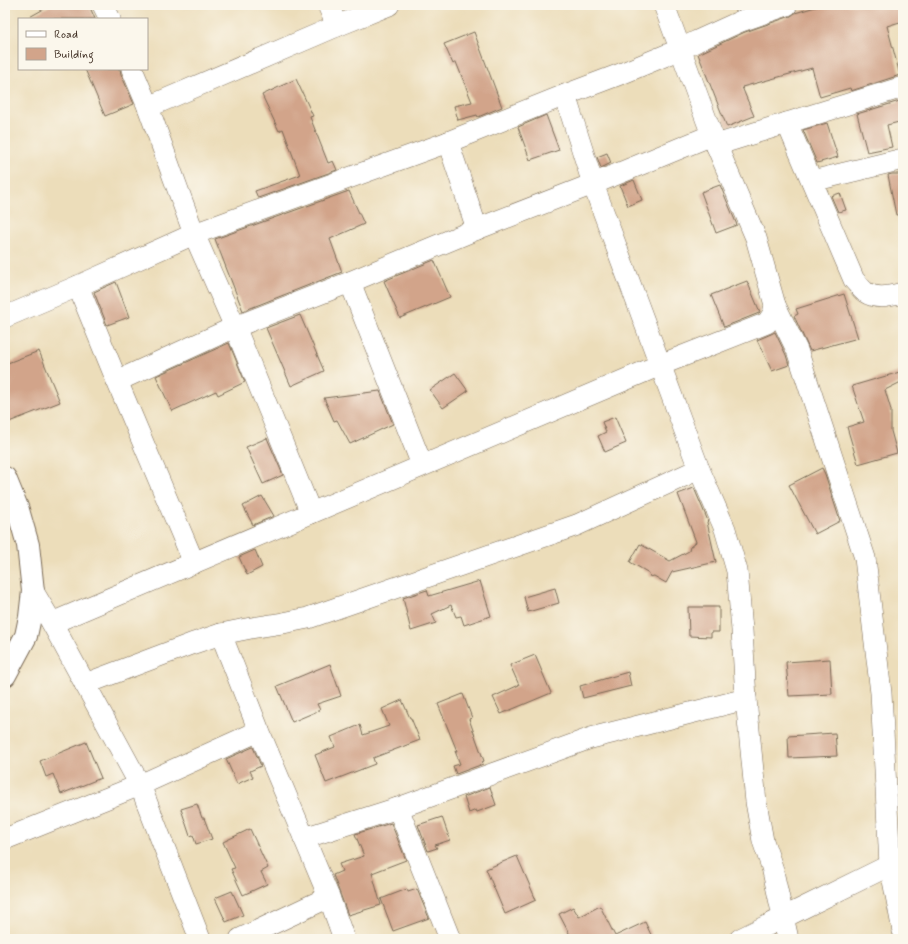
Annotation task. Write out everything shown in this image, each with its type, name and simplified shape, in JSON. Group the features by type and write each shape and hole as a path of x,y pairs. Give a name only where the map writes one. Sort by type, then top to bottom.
{"street":[{"path":"103,5 110,18"},
{"path":"328,5 337,26"},
{"path":"148,107 337,26 390,5"},
{"path":"664,5 714,140 756,238 775,305 797,350 865,558 881,693 903,931"},
{"path":"5,317 194,234 448,142 681,49 741,20 786,5"},
{"path":"132,70 148,107 194,234 235,327 311,513"},
{"path":"117,381 235,327 350,282 476,229 593,184 714,140 787,122 903,87"},
{"path":"565,95 593,184 699,469 725,529 737,571 746,699 756,802 763,841 772,867 788,939"},
{"path":"787,122 854,280 865,292 877,297 903,293"},
{"path":"448,142 476,229"},
{"path":"812,181 903,159"},
{"path":"350,282 422,466"},
{"path":"78,286 194,563"},
{"path":"52,623 660,365 766,323 773,314 775,305"},
{"path":"85,684 221,634 283,624 308,618 577,525 699,469"},
{"path":"5,478 18,510 28,545 33,590 26,636 5,675"},
{"path":"33,590 140,785 198,938"},
{"path":"221,634 259,731 329,897 344,939"},
{"path":"304,838 398,808 591,738 746,699"},
{"path":"5,839 140,785 259,731"},
{"path":"398,808 450,939"},
{"path":"740,939 897,862"},
{"path":"240,939 329,897"}],"building":[{"path":"51,5 89,5 95,18 28,18"},
{"path":"822,5 903,5 903,21 887,26 900,75 851,91 850,88 820,97 812,68 742,87 754,116 727,127 698,54 745,32 791,16 795,13"},
{"path":"474,32 502,107 478,117 477,115 458,120 454,106 472,102 456,62 453,64 444,44"},
{"path":"85,70 120,70 134,104 105,116"},
{"path":"296,79 313,116 310,117 328,163 333,161 337,170 258,198 255,191 300,175 283,129 279,131 262,95"},
{"path":"903,100 903,121 887,125 892,147 867,152 857,114"},
{"path":"546,115 559,150 530,160 518,127"},
{"path":"827,123 838,157 817,163 803,130"},
{"path":"607,153 611,163 601,168 597,157"},
{"path":"903,174 903,214 896,215 888,175"},
{"path":"634,180 642,200 628,206 620,186"},
{"path":"720,185 737,225 716,233 701,192"},
{"path":"349,191 364,224 330,239 342,272 243,311 215,239"},
{"path":"840,193 846,210 838,212 831,196"},
{"path":"434,260 450,297 400,318 384,281"},
{"path":"747,281 760,312 724,327 711,295"},
{"path":"116,282 129,317 107,325 94,292"},
{"path":"844,294 858,338 810,351 794,316 798,314 796,309"},
{"path":"300,315 324,371 291,386 266,328"},
{"path":"775,332 789,365 772,371 757,340"},
{"path":"229,343 245,382 218,395 216,391 172,411 156,376"},
{"path":"39,351 60,402 9,422 5,413 5,364"},
{"path":"903,371 903,381 885,390 891,410 891,431 897,453 858,464 847,427 864,422 852,386"},
{"path":"455,373 468,391 443,408 430,390"},
{"path":"380,391 393,424 350,444 337,420 334,421 324,398"},
{"path":"615,417 626,443 605,452 598,436 606,432 602,422"},
{"path":"267,438 283,475 263,484 246,447"},
{"path":"822,468 840,521 815,534 789,485"},
{"path":"694,488 708,521 716,562 672,572 666,583 654,576 650,577 649,573 630,562 640,544 670,561 689,551 690,547 696,542 678,494"},
{"path":"262,496 274,516 253,525 243,506"},
{"path":"255,550 262,567 247,575 239,557"},
{"path":"480,581 491,616 464,625 461,616 456,617 451,605 432,614 436,623 411,631 403,598 427,590 429,596"},
{"path":"555,588 559,603 528,612 524,597"},
{"path":"688,607 719,607 719,632 711,632 711,637 689,636"},
{"path":"535,655 551,693 501,714 493,697 519,685 510,665"},
{"path":"830,659 832,694 789,696 786,662"},
{"path":"330,664 341,696 317,704 320,710 292,722 277,686"},
{"path":"628,672 631,686 583,698 580,686"},
{"path":"463,694 472,718 469,719 484,761 482,762 483,764 456,774 453,766 460,764 455,751 457,751 438,704"},
{"path":"402,700 420,740 373,758 375,764 326,783 315,755 335,747 331,737 360,725 363,735 389,726 382,709"},
{"path":"835,733 837,756 789,758 788,736"},
{"path":"86,742 101,778 61,794 53,774 46,777 40,761"},
{"path":"253,747 261,766 250,771 253,777 237,784 226,759"},
{"path":"490,787 496,805 477,812 476,810 469,813 464,797"},
{"path":"197,804 212,839 196,844 193,835 190,836 181,809"},
{"path":"442,817 450,840 435,845 437,848 428,851 418,825"},
{"path":"391,823 406,860 372,873 381,905 348,915 333,875 342,871 339,864 364,856 355,834"},
{"path":"250,829 268,868 261,872 267,884 243,895 231,869 235,868 223,842"},
{"path":"517,856 536,900 505,914 486,869"},
{"path":"407,889 408,892 417,889 429,918 393,931 381,899"},
{"path":"232,891 243,915 226,922 215,898"},
{"path":"600,906 615,936 645,922 653,939 572,939 559,914 573,907 579,917"}]}
